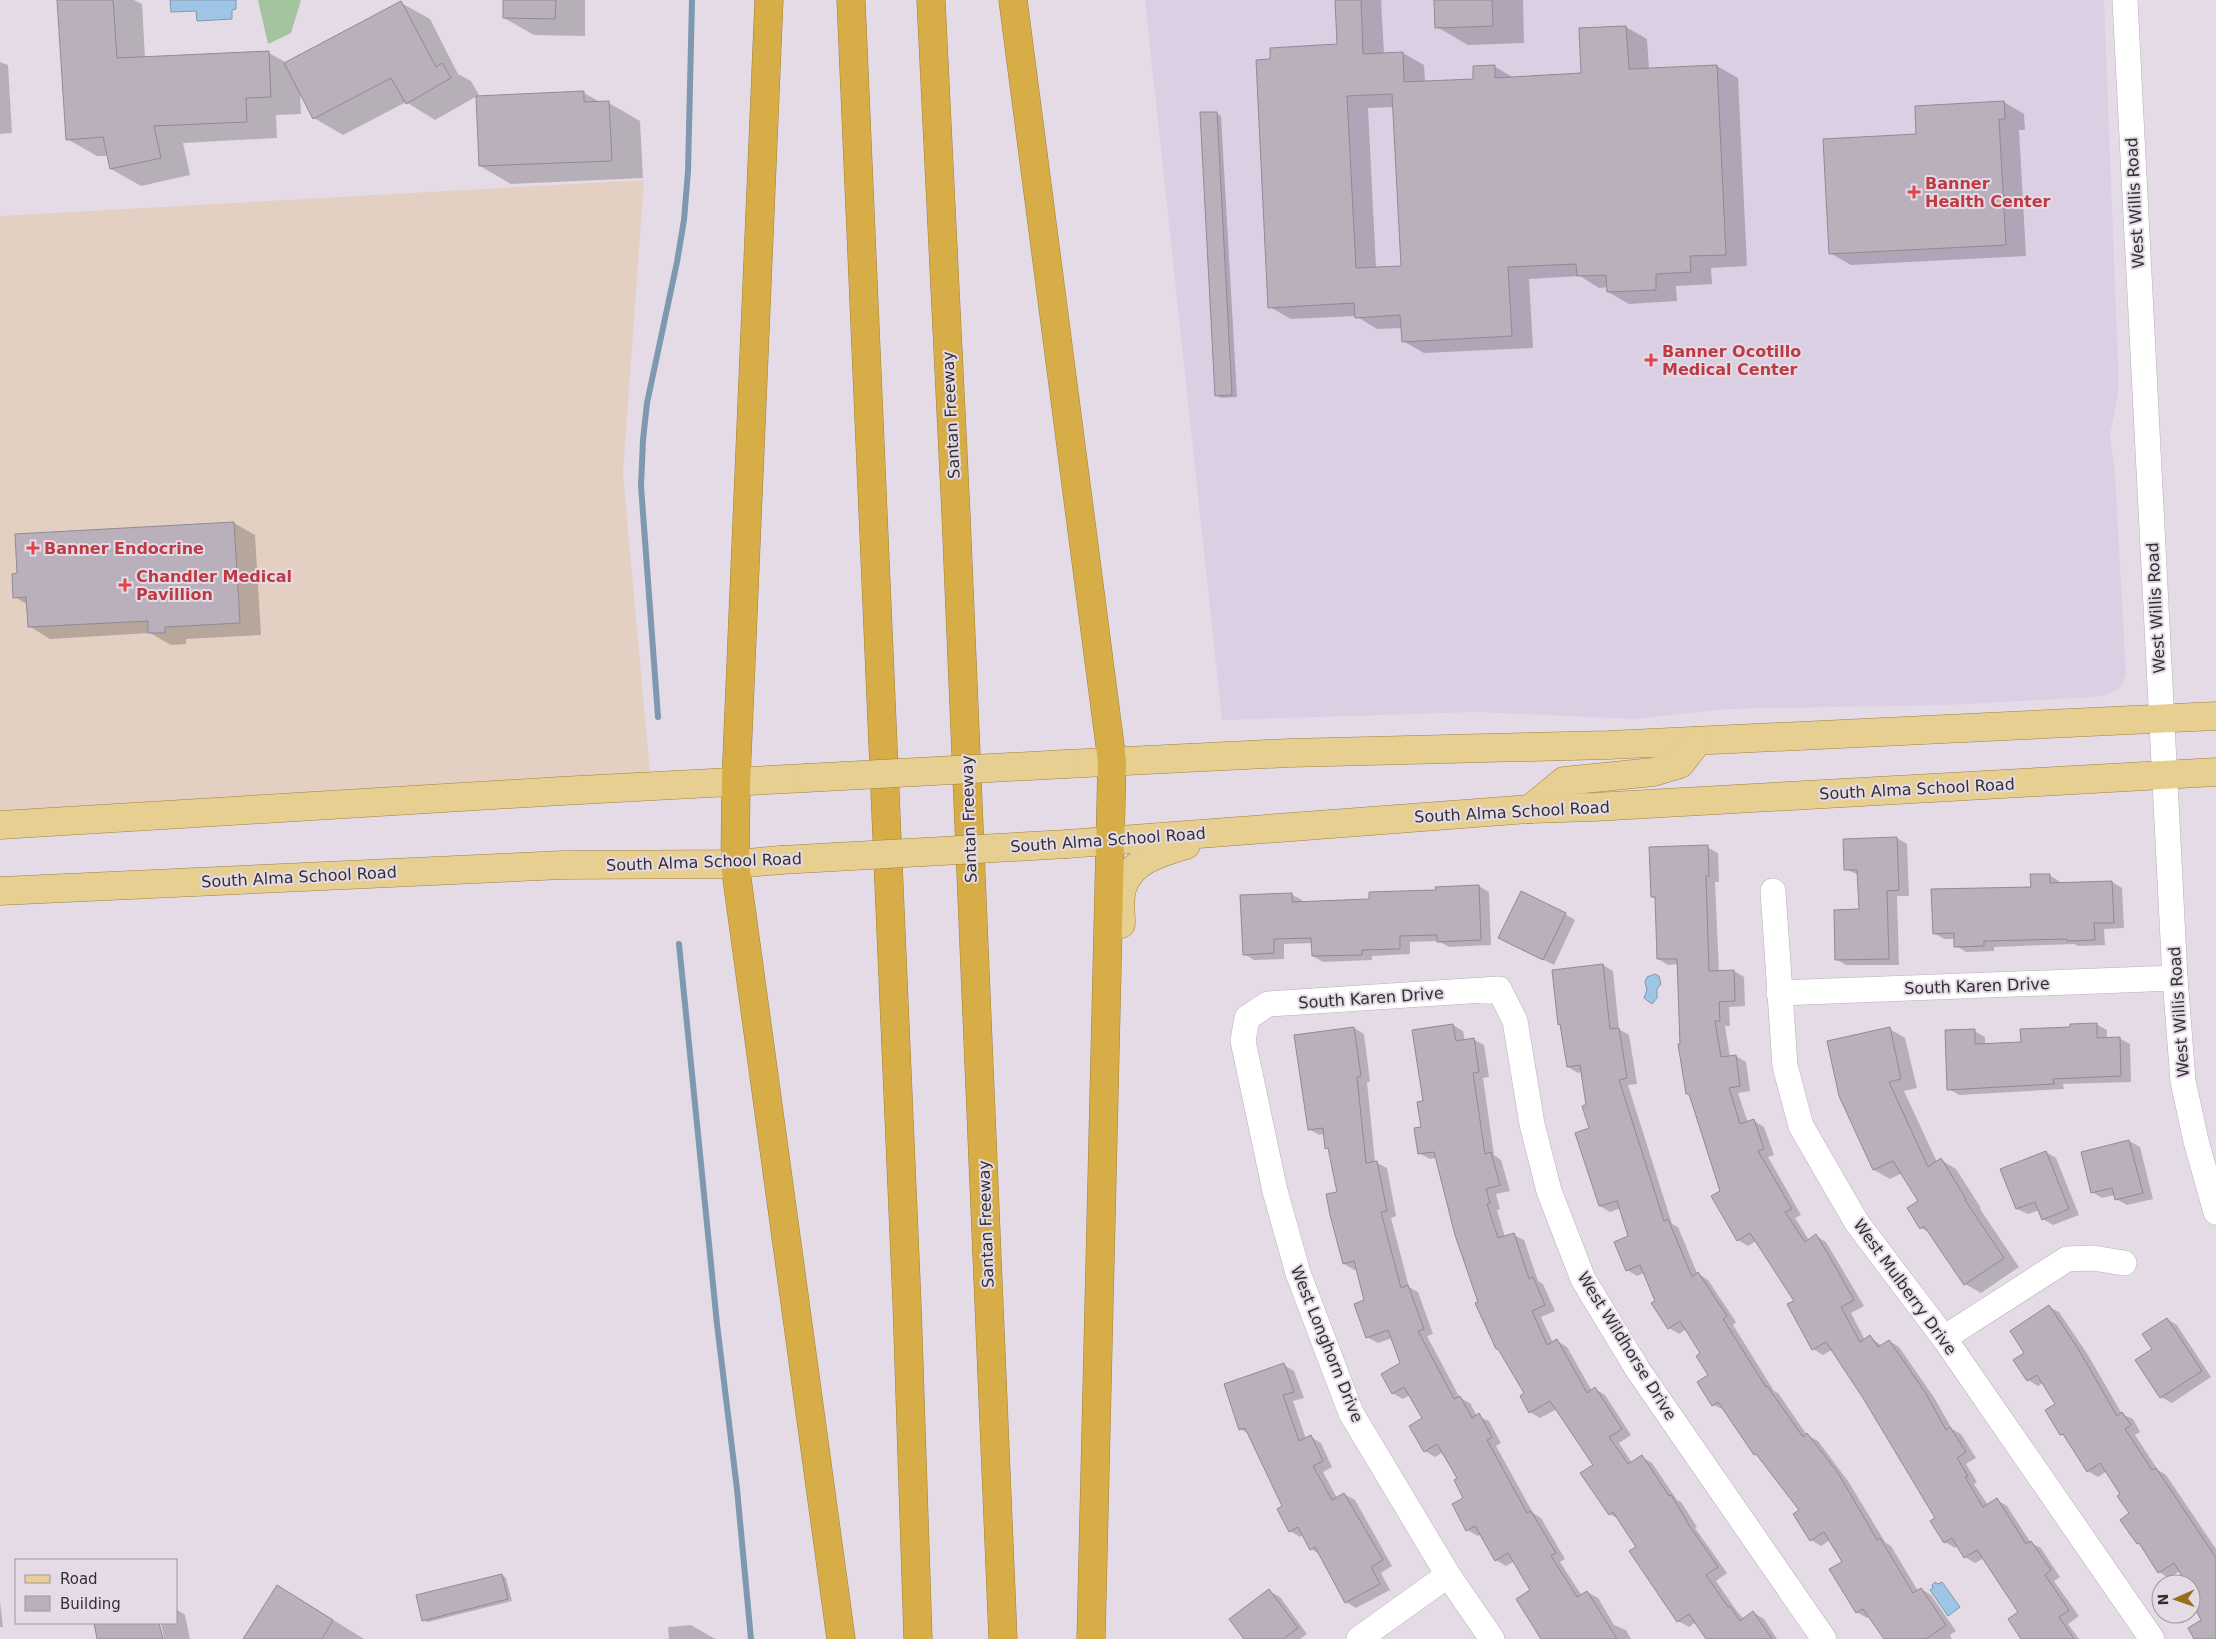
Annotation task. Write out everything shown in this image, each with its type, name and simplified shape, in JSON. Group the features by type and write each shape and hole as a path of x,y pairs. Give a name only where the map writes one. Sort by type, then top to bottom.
{"highway":[{"path":"769,0 736,781 735,864 840,1639"},
{"path":"851,0 907,1294 918,1639"},
{"name":"Santan Freeway","path":"932,0 959,574 1003,1639"},
{"path":"1013,0 1112,761 1091,1639"}],"main road":[{"path":"0,825 736,781 1112,761 1299,753 1609,746 2216,716"},
{"path":"1530,809 1564,781 1653,772 1680,764 1698,741"},
{"name":"South Alma School Road","path":"0,891 563,865 735,864 1067,844 1530,809 1594,808 2216,772"},
{"path":"1099,1276 1113,1216 1122,889 1132,871 1140,863 1157,854 1228,832"}],"street":[{"name":"West Willis Road","path":"2125,0 2163,774 2183,1082 2196,1141 2216,1212"},
{"name":"West Mulberry Drive","path":"1773,891 1778,993 1785,1066 1800,1126 1857,1223 1944,1338 2152,1639"},
{"name":"South Karen Drive","path":"1778,993 2176,978"},
{"name":"South Karen Drive","path":"1246,1018 1268,1004 1499,989"},
{"name":"West Wildhorse Drive","path":"1499,989 1515,1021 1532,1124 1548,1191 1583,1278 1638,1370 1824,1639"},
{"name":"West Longhorn Drive","path":"1246,1018 1243,1041 1275,1191 1298,1273 1351,1413 1448,1575 1492,1639"},
{"path":"1944,1338 2067,1259 2093,1258 2124,1263"},
{"path":"1359,1639 1448,1575"}],"shaded area":[{"name":"Banner Ocotillo Medical Center","path":"1145,0 2104,0 2118,365 2118,394 2110,434 2115,474 2126,675 2120,688 2109,694 2095,697 1946,705 1726,709 1634,719 1477,712 1222,720"},
{"path":"644,180 623,473 651,785 0,825 0,216"}],"green space":[{"path":"258,0 301,0 291,33 268,44"}],"water":[{"path":"170,0 236,0 236,9 232,10 232,19 197,21 196,11 171,12"},
{"path":"1655,974 1659,976 1661,984 1657,989 1657,998 1652,1004 1644,998 1647,990 1645,982 1647,977"},
{"path":"1935,1582 1938,1584 1942,1582 1960,1607 1948,1616 1930,1590"}],"building":[{"path":"57,0 113,0 117,58 269,51 271,97 246,98 247,122 154,126 161,158 110,169 103,137 66,140"},
{"path":"503,0 556,0 555,19 503,18"},
{"path":"1335,0 1361,0 1363,54 1403,52 1404,82 1473,79 1473,66 1495,65 1495,78 1581,73 1579,28 1626,26 1629,69 1717,65 1726,255 1690,256 1691,272 1656,274 1656,290 1607,292 1606,275 1577,276 1576,264 1508,267 1512,336 1402,342 1400,315 1355,318 1354,303 1268,308 1256,60 1270,59 1270,48 1337,44","holes":["1392,94 1401,266 1356,268 1347,96"]},
{"path":"1434,0 1492,0 1493,26 1435,28"},
{"path":"401,1 436,67 442,63 451,78 406,104 391,78 313,119 284,63"},
{"path":"584,91 584,102 609,101 612,161 479,166 476,96"},
{"name":"Banner Health Center","path":"2004,101 2005,119 1999,119 2006,245 1829,254 1823,139 1916,134 1915,106"},
{"path":"1200,112 1217,112 1232,395 1215,396"},
{"name":"Chandler Medical Pavillion","path":"234,522 240,623 165,627 165,633 148,633 148,621 28,627 26,597 13,598 12,574 17,573 15,534"},
{"path":"1897,837 1899,890 1887,891 1889,959 1835,960 1834,910 1859,909 1857,870 1844,870 1843,839"},
{"path":"1708,845 1709,876 1706,876 1709,971 1734,970 1735,1001 1719,1002 1720,1021 1715,1021 1721,1057 1736,1055 1740,1086 1729,1088 1740,1124 1754,1119 1764,1149 1758,1151 1792,1209 1785,1212 1805,1242 1816,1234 1854,1300 1841,1307 1860,1342 1870,1335 1878,1347 1889,1340 1925,1392 1946,1430 1950,1427 1966,1452 1957,1458 1968,1476 1965,1477 1983,1507 1997,1498 2026,1544 2031,1541 2051,1570 2045,1575 2069,1610 2059,1617 2074,1639 2021,1639 2008,1619 2018,1612 1977,1550 1964,1558 1952,1538 1944,1543 1930,1521 1935,1518 1863,1398 1826,1342 1812,1350 1787,1304 1794,1301 1750,1233 1737,1241 1711,1196 1720,1191 1689,1094 1686,1094 1678,1044 1680,1044 1677,959 1657,959 1655,897 1651,897 1649,847"},
{"path":"2030,874 2050,874 2050,883 2112,881 2114,923 2094,923 2095,940 1984,941 1984,946 1954,947 1954,933 1933,934 1931,889 2031,887"},
{"path":"1479,885 1481,940 1437,942 1437,935 1400,936 1400,949 1362,950 1362,955 1312,956 1311,938 1274,939 1274,953 1243,955 1240,895 1292,893 1292,902 1369,899 1369,892 1436,890 1435,887"},
{"path":"1521,891 1566,913 1543,960 1498,938"},
{"path":"1603,964 1610,1029 1619,1028 1627,1078 1619,1080 1664,1221 1668,1219 1692,1277 1698,1272 1727,1316 1723,1319 1766,1387 1803,1437 1807,1433 1838,1473 1877,1540 1880,1538 1913,1593 1921,1588 1946,1625 1926,1639 1884,1639 1863,1609 1856,1613 1829,1569 1842,1562 1824,1532 1810,1541 1793,1514 1799,1510 1756,1454 1754,1455 1718,1402 1712,1406 1697,1382 1708,1375 1696,1356 1700,1353 1680,1321 1668,1329 1651,1303 1655,1301 1640,1265 1626,1271 1614,1242 1628,1236 1617,1201 1599,1206 1575,1133 1589,1128 1582,1106 1586,1105 1580,1065 1567,1067 1560,1024 1558,1025 1552,970"},
{"path":"2097,1023 2097,1038 2120,1037 2121,1076 2053,1079 2054,1084 1947,1090 1945,1030 1975,1029 1975,1044 2021,1042 2020,1029 2070,1027 2070,1024"},
{"path":"1453,1024 1456,1041 1474,1038 1479,1072 1473,1073 1485,1154 1491,1152 1500,1185 1486,1189 1490,1203 1487,1204 1498,1238 1514,1233 1529,1279 1533,1277 1545,1305 1532,1311 1547,1345 1557,1339 1587,1393 1595,1387 1622,1429 1609,1437 1628,1464 1642,1455 1669,1496 1671,1495 1686,1521 1718,1567 1706,1575 1728,1607 1730,1606 1740,1621 1753,1611 1772,1639 1706,1639 1689,1614 1677,1622 1629,1551 1636,1547 1613,1512 1609,1515 1580,1473 1593,1465 1550,1401 1529,1413 1520,1396 1524,1393 1498,1349 1496,1349 1475,1303 1478,1302 1455,1235 1434,1152 1418,1154 1414,1128 1421,1127 1417,1102 1423,1101 1412,1030"},
{"path":"1354,1027 1361,1076 1357,1077 1366,1163 1377,1161 1387,1211 1381,1212 1401,1288 1408,1285 1424,1329 1418,1331 1454,1399 1460,1396 1472,1418 1479,1413 1492,1437 1487,1440 1527,1513 1531,1511 1556,1553 1551,1556 1577,1597 1587,1591 1617,1639 1541,1639 1516,1599 1530,1590 1508,1553 1495,1561 1475,1526 1466,1531 1452,1504 1463,1498 1454,1480 1457,1478 1437,1444 1424,1452 1409,1426 1422,1418 1404,1387 1392,1394 1381,1374 1400,1363 1388,1330 1366,1338 1354,1304 1364,1300 1354,1261 1343,1264 1330,1215 1326,1194 1337,1192 1328,1148 1325,1149 1323,1128 1308,1130 1294,1035"},
{"path":"1890,1027 1901,1079 1889,1082 1928,1167 1941,1158 1965,1200 2004,1258 1964,1285 1924,1226 1920,1229 1907,1208 1918,1201 1893,1161 1873,1170 1839,1096 1827,1041"},
{"path":"2129,1140 2143,1193 2115,1200 2112,1188 2091,1193 2081,1152"},
{"path":"2046,1151 2069,1209 2042,1220 2035,1202 2016,1209 2000,1169"},
{"path":"2049,1305 2077,1347 2117,1416 2122,1412 2131,1425 2125,1429 2152,1470 2156,1468 2216,1558 2216,1639 2194,1639 2188,1628 2194,1624 2201,1624 2201,1574 2181,1574 2174,1563 2158,1573 2139,1543 2137,1544 2120,1520 2129,1513 2117,1496 2120,1494 2100,1463 2087,1472 2063,1434 2060,1435 2045,1410 2055,1404 2037,1375 2027,1381 2013,1360 2024,1353 2010,1331"},
{"path":"2167,1318 2202,1371 2160,1398 2135,1360 2152,1349 2142,1334"},
{"path":"1284,1363 1294,1392 1283,1395 1299,1441 1311,1435 1323,1461 1313,1466 1332,1500 1344,1493 1383,1560 1371,1567 1380,1584 1345,1603 1315,1547 1310,1550 1298,1527 1289,1532 1277,1509 1282,1506 1245,1428 1239,1430 1224,1384"},
{"path":"502,1574 508,1599 422,1621 416,1595"},
{"path":"277,1585 333,1620 322,1639 243,1639"},
{"path":"1269,1589 1298,1628 1283,1639 1244,1639 1229,1619"},
{"path":"94,1624 159,1624 163,1639 97,1639"}],"waterway":[{"path":"658,717 641,486 643,440 647,403 684,220 688,171 692,0"},
{"path":"679,944 717,1324 737,1489 751,1639"}],"place":[{"name":"Banner Health Center","path":"1914,192"},
{"name":"Banner Ocotillo Medical Center","path":"1651,360"},
{"name":"Banner Endocrine","path":"33,548"},
{"name":"Chandler Medical Pavillion","path":"125,585"}]}
